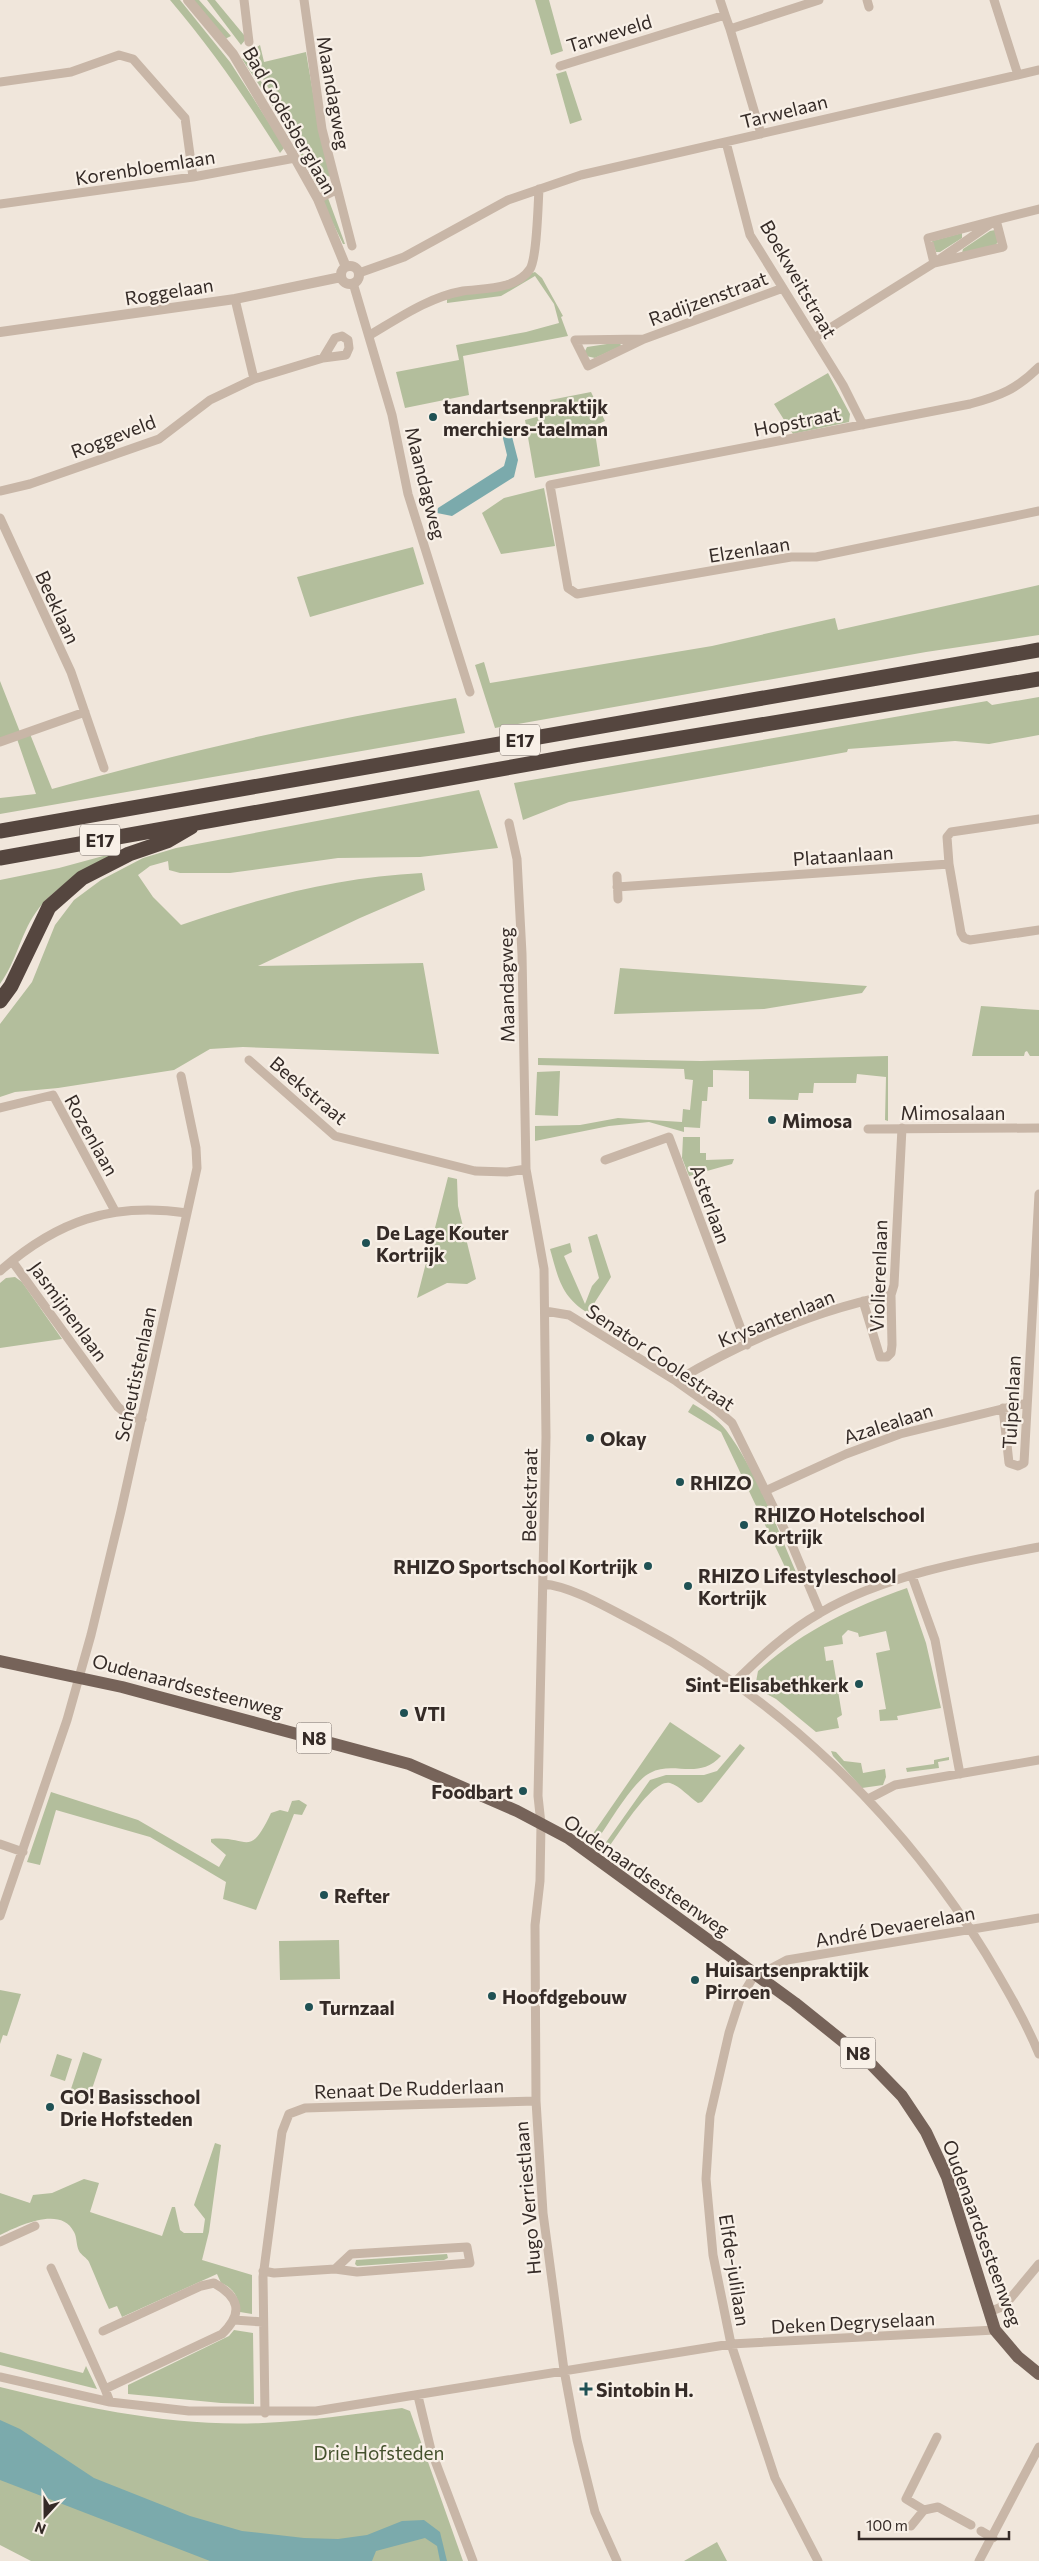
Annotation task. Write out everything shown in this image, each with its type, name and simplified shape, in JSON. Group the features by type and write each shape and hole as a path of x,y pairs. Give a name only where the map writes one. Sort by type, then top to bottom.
{"highway":[{"name":"E17","path":"0,831 1039,650"},
{"name":"E17","path":"0,858 579,755 1039,679"},
{"path":"0,1001 11,986 49,907 82,878 129,854 167,840 201,821"}],"main road":[{"name":"Oudenaardsesteenweg","path":"0,1661 78,1676 409,1764 542,1824 568,1838 759,1977 871,2064 891,2084 912,2110 938,2155 948,2178 995,2330 1018,2357 1039,2374"}],"street":[{"name":"Bad Godesberglaan","path":"188,0 233,54 295,158 318,199 346,267"},
{"path":"244,0 249,42"},
{"name":"Maandagweg","path":"304,0 317,103 336,190 352,246"},
{"path":"720,0 761,134"},
{"path":"730,28 819,0"},
{"path":"994,0 1018,75"},
{"name":"Tarweveld","path":"560,66 725,15"},
{"path":"0,82 71,72 119,55 133,59 185,118 194,177"},
{"name":"Tarwelaan","path":"356,278 404,257 508,200 599,170 1039,70"},
{"name":"Boekweitstraat","path":"726,142 750,235 843,385 863,426"},
{"name":"Korenbloemlaan","path":"0,204 194,177 295,158"},
{"path":"370,335 429,302 460,292 506,285 524,275 533,261 539,189"},
{"path":"318,199 336,190"},
{"path":"934,263 928,238 1039,209"},
{"path":"814,338 934,263 996,220"},
{"path":"934,263 1003,247 996,220"},
{"path":"346,267 354,267 356,278 345,281 342,277 342,270 346,267"},
{"name":"Roggelaan","path":"0,332 235,299 342,277"},
{"name":"Maandagweg","path":"356,278 392,415 408,494 470,692"},
{"name":"Radijzenstraat","path":"644,339 575,340 588,366 644,339 783,288"},
{"path":"235,299 254,379"},
{"name":"Roggeveld","path":"0,491 30,484 159,438 210,400 254,379 323,358"},
{"name":"Hopstraat","path":"550,486 970,404 1004,395 1026,380 1039,366"},
{"name":"Elzenlaan","path":"550,486 568,588 577,594 791,556 816,558 1039,511"},
{"name":"Beeklaan","path":"0,518 71,672 104,768"},
{"path":"0,742 85,712"},
{"path":"1039,819 950,832 947,837 961,933 964,938 970,940 1039,930"},
{"name":"Maandagweg","path":"509,823 518,860 522,946 525,1147"},
{"name":"Plataanlaan","path":"617,887 950,864"},
{"path":"617,876 618,899"},
{"name":"Beekstraat","path":"248,1060 335,1136 475,1171 506,1172 526,1169"},
{"name":"Scheutistenlaan","path":"0,1916 67,1720 122,1510 187,1213 197,1165 196,1148 181,1076"},
{"name":"Rozenlaan","path":"0,1108 53,1095 115,1211"},
{"name":"Violierenlaan","path":"862,1301 875,1346 880,1357 887,1357 891,1353 892,1346 891,1295 894,1285 902,1128"},
{"name":"Mimosalaan","path":"868,1129 1039,1128"},
{"name":"Asterlaan","path":"605,1160 669,1137 747,1345"},
{"name":"Beekstraat","path":"525,1147 526,1169 543,1261 545,1310 544,1584 538,1804 542,1824"},
{"name":"Tulpenlaan","path":"1003,1408 1008,1463 1018,1466 1024,1463 1036,1300 1039,1194"},
{"path":"2,1267 61,1229 115,1211 170,1211 187,1213"},
{"name":"Jasmijnenlaan","path":"12,1261 118,1407 130,1417 142,1419"},
{"name":"Krysantenlaan","path":"676,1381 699,1368 793,1324 862,1301 891,1295"},
{"name":"Senator Coolestraat","path":"545,1310 569,1315 676,1381 732,1423 810,1584 820,1612"},
{"name":"Azalealaan","path":"766,1491 846,1454 900,1434 1027,1403"},
{"path":"734,1683 761,1656 820,1612 875,1588 912,1576 960,1562 1039,1547"},
{"path":"912,1576 935,1640 960,1774"},
{"path":"544,1584 578,1594 622,1615 734,1683 792,1727 868,1799 910,1848 971,1930 1014,2003 1039,2054"},
{"path":"868,1799 895,1785 1039,1760"},
{"name":"Hugo Verriestlaan","path":"542,1824 540,1881 535,1924 536,2101 543,2213 564,2370 577,2440 595,2512 617,2561"},
{"path":"0,1844 23,1852"},
{"name":"André Devaerelaan","path":"759,1977 787,1960 1039,1918"},
{"name":"Elfde-julilaan","path":"759,1977 740,1999 728,2033 710,2116 707,2188 713,2255 731,2344 775,2478 818,2561"},
{"name":"Renaat De Rudderlaan","path":"263,2272 286,2117 292,2112 305,2108 536,2101"},
{"path":"0,2242 35,2226"},
{"path":"264,2413 263,2272 335,2269 357,2272 470,2263 467,2246 351,2254 335,2269"},
{"path":"989,2312 1004,2306 1039,2264"},
{"path":"50,2268 110,2402"},
{"path":"103,2331 201,2286 214,2283 226,2289 232,2297 236,2312 234,2320 222,2334 104,2389"},
{"path":"234,2320 263,2322"},
{"name":"Deken Degryselaan","path":"0,2378 110,2402 189,2411 264,2413 316,2411 731,2344 995,2330"},
{"path":"418,2396 432,2450 473,2561"},
{"path":"924,2510 906,2499 937,2437"},
{"path":"979,2561 993,2538 1039,2447"},
{"path":"910,2526 924,2510 938,2507 971,2525"},
{"path":"981,2530 993,2538"}],"green space":[{"path":"170,0 180,0 230,62 282,143 284,148 280,153 228,74"},
{"path":"192,0 199,0 231,36 225,39"},
{"path":"207,0 215,0 244,35 246,39 241,45"},
{"path":"535,0 549,0 563,51 551,55"},
{"path":"260,45 264,62 306,52 319,128 331,177 318,173 248,53"},
{"path":"244,58 271,95 324,192 320,191 282,120 242,59"},
{"path":"566,71 582,120 570,124 556,74"},
{"path":"328,198 345,244 343,244 321,199"},
{"path":"995,230 998,241 996,245 962,253 963,249 990,231"},
{"path":"962,233 962,238 940,252 936,252 932,241"},
{"path":"535,272 542,278 563,316 561,317 568,336 463,356 469,395 405,408 396,372 459,360 456,345 526,332 559,323 554,304 535,276 501,296 447,303 447,299"},
{"path":"620,342 621,346 595,358 586,356 584,353 587,347"},
{"path":"828,373 850,414 849,422 793,434 774,404"},
{"path":"591,392 605,421 594,426 600,466 535,478 525,420 552,413 550,400"},
{"path":"544,488 555,546 501,554 482,513 504,498"},
{"path":"413,547 424,584 310,617 297,577"},
{"path":"1039,585 1039,635 926,652 495,728 475,665 484,662 490,683 712,646 835,618 838,630"},
{"path":"0,681 20,732 0,738"},
{"path":"1039,697 1039,735 989,744 955,741 848,749 847,752 569,802 523,820 514,783 987,701 992,705"},
{"path":"456,698 465,733 0,814 0,798 36,794 17,739 30,734 52,789 152,762 253,738"},
{"path":"479,790 498,848 420,857 338,858 230,873 180,873 169,870 168,861 150,866 138,875 153,897 181,925 240,906 300,890 360,879 422,873 425,890 258,966 423,963 439,1054 243,1047 210,1049 174,1070 58,1088 15,1092 0,1097 0,1024 32,982 55,925 74,900 101,880 143,858 176,848"},
{"path":"118,852 66,884 47,899 28,926 11,966 0,984 0,880 59,868"},
{"path":"620,968 867,986 862,993 764,1009 614,1014"},
{"path":"981,1006 1039,1010 1039,1056 1030,1056 1027,1051 1024,1056 972,1056"},
{"path":"888,1056 888,1121 885,1120 886,1077 857,1074 856,1083 814,1083 813,1093 799,1093 798,1100 749,1099 749,1071 713,1070 713,1087 708,1087 707,1101 702,1101 700,1128 684,1127 684,1132 649,1122 609,1126 535,1141 535,1126 580,1125 618,1118 682,1122 683,1109 690,1110 693,1080 685,1079 684,1069 538,1065 538,1058 701,1061"},
{"path":"560,1071 558,1116 535,1115 537,1072"},
{"path":"683,1137 700,1137 700,1153 706,1153 706,1160 734,1159 732,1164 689,1176 682,1158"},
{"path":"448,1177 457,1179 458,1206 476,1279 467,1284 447,1283 417,1298"},
{"path":"597,1234 611,1277 588,1313 579,1307 566,1293 558,1277 550,1249 570,1243 572,1252 564,1256 585,1304 592,1286 599,1278 588,1237"},
{"path":"15,1277 22,1282 62,1339 0,1348 0,1283 6,1278"},
{"path":"693,1404 723,1426 748,1464 799,1579 793,1584 721,1432 688,1412"},
{"path":"907,1588 926,1643 941,1708 897,1716 898,1720 880,1721 879,1710 886,1709 876,1653 890,1650 886,1631 859,1637 858,1633 848,1630 842,1636 843,1644 824,1647 826,1661 833,1660 842,1715 837,1718 839,1728 816,1732 776,1699 763,1692 756,1682 758,1671 792,1644 847,1612"},
{"path":"670,1722 721,1756 704,1767 695,1769 668,1768 650,1773 636,1785 596,1842 590,1838"},
{"path":"740,1744 745,1748 702,1802 698,1803 674,1784 663,1784 654,1790 635,1810 606,1851 602,1848 650,1780 666,1775 704,1775 717,1771"},
{"path":"831,1751 836,1752 844,1761 861,1763 863,1773 885,1769 886,1777 883,1785 862,1788 833,1756"},
{"path":"949,1757 949,1760 938,1762 939,1768 907,1772 906,1768 934,1764 934,1760"},
{"path":"51,1792 138,1820 219,1867 226,1855 211,1842 211,1839 252,1841 258,1836 271,1813 280,1810 288,1812 292,1801 299,1800 307,1805 302,1815 294,1814 256,1910 223,1899 226,1882 150,1837 56,1810 40,1865 27,1862"},
{"path":"339,1940 340,1979 280,1980 279,1941"},
{"path":"0,1990 21,1994 7,2036 3,2035 0,2044"},
{"path":"83,2052 102,2059 89,2098 70,2092"},
{"path":"57,2054 72,2059 65,2081 50,2076"},
{"path":"215,2143 221,2145 209,2232 202,2260 252,2275 252,2314 240,2312 235,2294 221,2283 217,2274 122,2317 117,2306 109,2309 89,2262 79,2251 75,2234 68,2224 59,2220 39,2220 0,2235 0,2193 30,2203 33,2195 52,2193 84,2179 99,2183 90,2212 162,2236 172,2207 175,2207 180,2230 184,2233 203,2233 205,2219 194,2205"},
{"path":"447,2254 448,2258 444,2260 357,2266 355,2264 356,2260"},
{"path":"234,2330 253,2333 254,2404 221,2403 128,2394 128,2385 229,2336"},
{"path":"0,2352 83,2373 86,2366 97,2389 0,2365"},
{"name":"Drie Hofsteden","path":"0,2387 97,2409 196,2422 263,2423 315,2419 402,2408 410,2411 463,2561 31,2561 0,2545"},
{"path":"717,2542 727,2561 684,2561"}],"water":[{"path":"509,425 518,460 514,477 452,516 437,513 438,508 504,466 507,455 500,426"},
{"path":"0,2420 20,2429 94,2478 190,2516 242,2531 304,2538 338,2539 367,2535 402,2521 424,2520 440,2532 447,2561 440,2561 437,2546 425,2538 376,2551 372,2561 210,2561 0,2480"}],"place":[{"name":"tandartsenpraktijk merchiers-taelman","path":"433,417"},
{"name":"Mimosa","path":"772,1120"},
{"name":"De Lage Kouter Kortrijk","path":"366,1243"},
{"name":"Okay","path":"590,1438"},
{"name":"RHIZO","path":"680,1482"},
{"name":"RHIZO Hotelschool Kortrijk","path":"744,1525"},
{"name":"RHIZO Sportschool Kortrijk","path":"648,1566"},
{"name":"RHIZO Lifestyleschool Kortrijk","path":"688,1586"},
{"name":"Sint-Elisabethkerk","path":"859,1684"},
{"name":"VTI","path":"404,1713"},
{"name":"Foodbart","path":"523,1791"},
{"name":"Refter","path":"324,1895"},
{"name":"Huisartsenpraktijk Pirroen","path":"695,1980"},
{"name":"Hoofdgebouw","path":"492,1996"},
{"name":"Turnzaal","path":"309,2007"},
{"name":"GO! Basisschool Drie Hofsteden","path":"50,2107"},
{"name":"Sintobin H.","path":"586,2389"}]}
